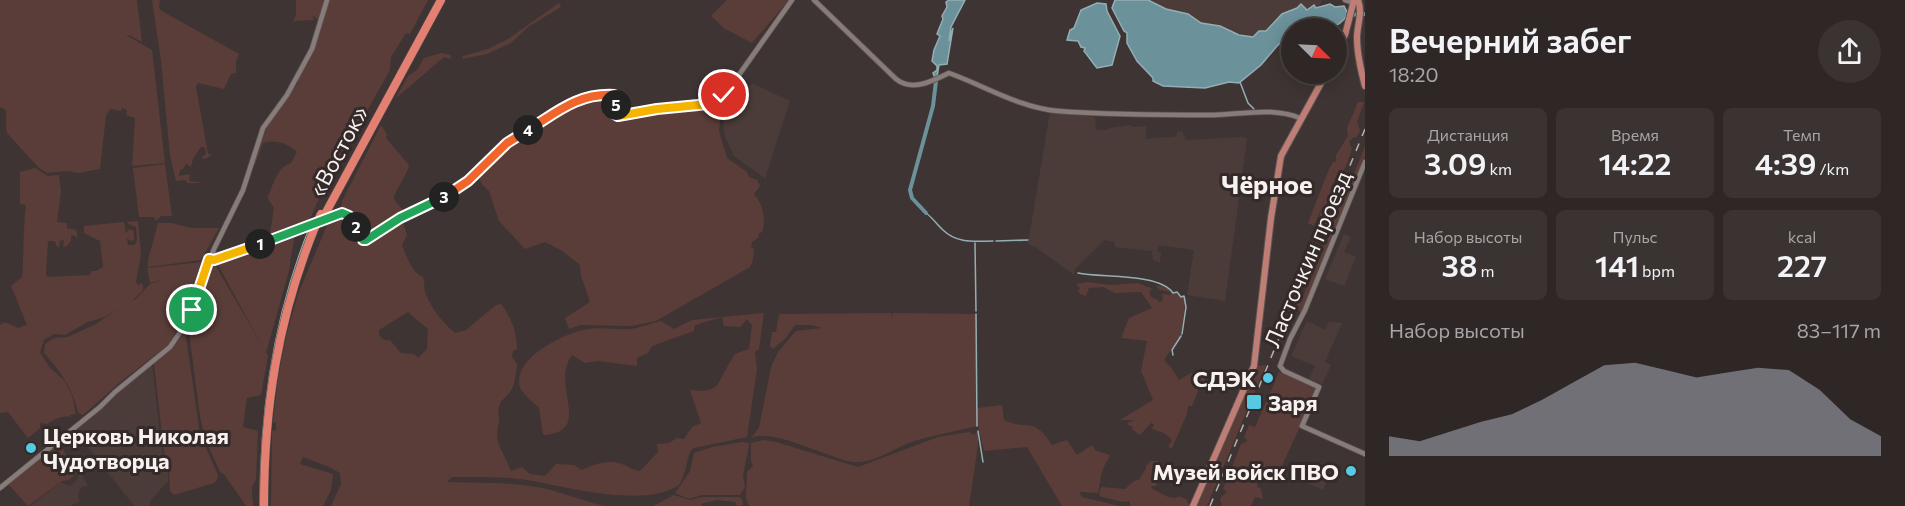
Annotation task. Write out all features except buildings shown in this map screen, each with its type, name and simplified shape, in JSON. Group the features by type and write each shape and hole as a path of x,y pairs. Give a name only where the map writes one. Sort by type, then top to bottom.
{"highway":[{"name":"«Восток»","path":"265,506 275,373 292,299 322,215 439,0"}],"main road":[{"path":"1347,29 1355,5"},
{"path":"1355,5 1358,26 1357,46"},
{"path":"1351,16 1352,28 1358,26"},
{"path":"1347,34 1354,32 1365,86"},
{"path":"1193,506 1254,366 1282,151 1320,84"}],"street":[{"path":"0,488 172,345 182,332 209,259 243,190 263,128 287,95 312,49 327,0"},
{"path":"209,259 214,260 342,213 349,216 362,238 366,240 400,218 456,191 507,143 568,105 587,96 615,95 617,99 613,113 616,116 719,103 792,0"},
{"path":"814,0 902,83 909,86 949,73 995,92 1049,110 1205,115 1276,111 1300,118"},
{"name":"Ласточкин проезд","path":"1365,162 1281,364 1282,369 1319,387 1302,426 1365,454"}],"shaded area":[{"path":"0,0 137,0 142,42 126,35 152,50 165,163 132,166 135,118 126,115 127,110 122,108 121,111 110,109 106,116 100,169 79,173 68,171 47,173 39,168 7,133 6,110 0,107"},
{"path":"152,0 160,0 160,10 239,54 236,61 236,73 231,74 224,89 198,83 196,87 208,154 212,155 205,159 201,158 206,154 205,147 201,147 191,167 186,164 180,170 179,176 190,174 189,181 204,183 176,181 170,155 161,61"},
{"path":"296,0 325,0 320,22 314,16 312,17 315,20 293,21 296,15"},
{"path":"329,0 428,0 410,34 406,33 391,57 390,70 324,188 307,225 273,237 270,233 274,208 268,196 279,172 291,163 297,152 281,143 272,141 263,143 254,164 268,124 298,83 299,76 314,49"},
{"path":"727,0 789,0 752,43 725,29 711,16"},
{"path":"1148,0 1322,0 1318,8 1314,5 1307,10 1294,8 1266,31 1259,31 1253,37 1201,23 1182,13 1163,9"},
{"path":"559,3 561,7 528,27 511,43 487,54 462,59 463,56 488,49 508,39"},
{"path":"441,53 451,55 451,59 444,57 395,99 408,76 417,70 424,58"},
{"path":"734,80 750,86 752,83 790,101 766,179 734,156 725,137 721,105"},
{"path":"614,96 616,98 612,111 613,118 653,111 716,106 720,121 719,131 727,158 747,172 749,177 757,180 760,186 754,194 763,212 764,223 762,232 758,234 759,237 752,242 751,247 754,249 750,267 656,321 632,326 580,325 569,329 565,318 590,302 581,276 580,265 561,250 545,242 525,249 499,221 489,191 477,174 506,146 537,130 538,127 565,109 587,99"},
{"path":"1358,102 1364,102 1357,122 1360,131 1356,138 1349,141 1352,149 1346,165 1336,177 1319,225 1316,226 1324,202 1314,226 1308,223 1329,169 1333,162 1336,162 1336,155 1348,136 1347,128"},
{"path":"1050,112 1095,117 1096,130 1129,125 1146,126 1146,139 1177,137 1177,132 1182,131 1186,140 1243,137 1247,139 1225,301 1187,295 1194,250 1159,245 1157,251 1161,252 1160,263 1153,260 1152,251 1115,247 1115,242 1104,240 1075,269 1074,275 1028,244"},
{"path":"381,125 387,134 386,138 409,165 394,197 403,210 400,216 365,238 352,213 339,210"},
{"path":"1365,146 1365,157 1301,313 1296,307 1321,255 1323,245 1328,243 1326,239 1346,190 1354,177"},
{"path":"165,164 172,216 161,216 156,221 154,217 139,217 133,168"},
{"path":"35,168 48,176 59,175 61,192 57,222 67,223 67,228 76,230 78,238 71,236 71,241 63,247 64,240 60,241 59,248 55,241 48,241 47,277 90,275 91,271 103,267 100,241 84,233 84,226 124,222 126,233 129,229 134,231 134,240 127,238 128,245 134,245 137,241 136,227 128,222 138,221 141,255 136,281 138,286 141,283 143,285 143,290 132,301 150,284 164,279 150,283 147,268 201,262 183,319 169,344 83,415 78,413 73,396 66,381 44,353 45,344 54,338 68,337 96,324 121,307 65,335 54,334 44,340 40,352 50,368 64,380 72,395 76,414 47,424 40,423 40,428 28,438 8,412 0,413 0,325 5,322 18,328 27,325 11,286 22,277 26,205 20,204 20,172"},
{"path":"343,215 349,217 361,241 366,242 369,246 403,222 407,235 402,245 412,268 423,277 427,298 434,309 455,333 466,330 496,305 501,304 513,325 517,343 517,349 513,351 512,357 517,364 514,383 501,402 498,411 498,442 511,471 522,467 530,474 545,476 556,464 574,465 582,470 596,464 611,462 640,471 658,452 657,444 669,443 677,438 684,439 692,427 701,423 690,390 700,391 713,388 720,381 735,354 749,349 752,325 747,319 740,327 724,326 722,317 764,313 759,349 755,352 757,369 747,437 694,448 691,450 679,485 651,495 595,493 509,478 452,477 447,482 504,483 537,487 605,506 331,506 341,484 340,473 303,457 300,464 333,474 331,490 323,506 271,506 272,431 276,430 276,423 273,422 278,377 298,294 328,223","holes":["408,312 428,329 427,349 418,358 414,354 401,353 390,340 382,338 379,330"]},
{"path":"158,223 172,223 191,228 219,228 201,260 148,267"},
{"path":"1344,234 1351,237 1344,252 1356,257 1344,286 1325,279"},
{"path":"292,235 294,240 290,267 266,353 217,263"},
{"path":"214,263 268,356 261,395 247,398 243,427 258,431 256,480 252,489 253,506 246,506 224,474 220,472 206,441 200,417 188,324 210,266"},
{"path":"1087,282 1111,285 1138,283 1153,289 1149,291 1151,297 1159,302 1162,302 1161,294 1170,295 1171,292 1160,290 1155,286 1163,284 1181,297 1186,297 1181,336 1165,358 1165,362 1179,380 1196,370 1202,371 1210,378 1207,387 1200,386 1192,406 1188,406 1187,414 1172,448 1168,447 1172,440 1164,433 1152,429 1154,424 1151,423 1140,435 1132,429 1133,427 1126,424 1134,420 1120,420 1153,400 1141,371 1147,341 1121,338 1129,318 1152,308 1141,292 1115,293 1103,287 1089,288 1086,296 1080,294 1078,290 1080,288 1076,284"},
{"path":"892,313 891,319 893,313 977,314 977,408 1002,405 1004,420 1035,427 1052,445 1067,440 1077,455 1092,445 1096,451 1110,455 1102,471 1098,493 1079,492 1082,497 1119,506 1062,506 1027,447 984,451 978,426 914,441 877,458 861,462 843,460 773,437 751,438 759,428 771,367 778,352 796,331 822,328 812,325 795,325 785,339 773,349 770,346 772,332 776,332 779,314"},
{"path":"722,317 695,325 694,331 652,346 648,353 637,358 637,366 598,361 585,363 572,355 566,367 565,379 569,415 567,425 560,431 543,434 539,408 520,387 523,367 540,350 563,337 589,329 630,329 661,321 674,329 692,320"},
{"path":"1307,321 1325,330 1329,322 1342,323 1325,362 1331,365 1322,384 1309,379 1315,366 1291,356"},
{"path":"185,330 200,434 218,475 214,483 174,495 170,491 169,469 164,452 154,364 176,344"},
{"path":"152,364 162,451 168,468 168,481 150,501 150,506 134,506 89,446 74,430"},
{"path":"1266,365 1207,506 1197,506 1257,366"},
{"path":"1279,372 1317,389 1280,470 1268,467 1265,469 1250,463 1248,468 1250,470 1252,466 1259,469 1257,473 1251,471 1257,477 1257,486 1261,489 1263,499 1255,497 1251,506 1218,506 1222,505 1220,498 1227,492 1223,489 1241,444 1247,440 1244,437 1249,425 1255,427"},
{"path":"978,431 969,506 749,506 746,498 747,472 753,466 751,443 763,440 776,442 858,467 938,437 969,432 974,435"},
{"path":"59,443 76,474 69,480 62,481 28,506 8,484"},
{"path":"749,443 749,445 743,475 745,487 740,495 702,495 689,499 675,493 690,471 694,453 712,447"},
{"path":"1151,461 1158,461 1165,465 1156,486 1151,488 1168,497 1177,498 1178,496 1186,499 1190,506 1130,506 1130,501 1122,502 1099,496 1102,487 1125,489 1134,481 1139,480"},
{"path":"1324,463 1333,467 1323,490 1307,483 1315,464"},
{"path":"80,471 88,486 82,487 79,491 80,501 70,506 30,506 61,482 70,486 77,480"},
{"path":"674,495 690,500 702,497 739,497 743,505 737,506 735,502 717,500 701,504 702,506 653,506"}],"water":[{"path":"965,0 951,27 949,41 953,28 947,64 939,65 935,78 933,73 937,70 937,66 932,61 940,36 937,34 942,16 947,7 946,2"},
{"path":"1115,0 1148,0 1166,9 1188,14 1201,23 1220,26 1239,35 1253,37 1259,31 1266,31 1282,14 1301,4 1307,10 1314,5 1316,8 1330,4 1335,7 1344,6 1348,14 1345,18 1281,18 1281,43 1261,65 1239,83 1229,82 1205,88 1163,86 1153,81 1153,78 1137,61 1127,43 1127,33 1112,8"},
{"path":"1097,3 1106,4 1107,11 1120,36 1112,65 1097,68 1078,41 1067,40 1081,10"}],"waterway":[{"path":"1349,15 1365,14"},
{"path":"926,213 912,198 910,190 933,106 936,81"},
{"path":"1240,82 1248,103 1254,109"},
{"path":"926,213 954,238 967,241 993,241"},
{"path":"260,506 263,435 271,365 286,296 309,229"},
{"path":"996,241 1028,240"},
{"path":"975,243 976,311"},
{"path":"1078,273 1143,279 1156,282 1173,293 1177,292 1181,297 1184,296 1186,307 1182,334"},
{"path":"976,314 977,426"},
{"path":"1173,355 1172,350 1181,336"},
{"path":"978,431 983,462"}],"railway":[{"path":"1210,506 1365,129"}],"place":[{"name":"СДЭК","path":"1268,378"},
{"name":"Заря","path":"1254,402"},
{"name":"Церковь Николая Чудотворца","path":"31,448"},
{"name":"Музей войск ПВО","path":"1351,471"}],"district":[{"name":"Чёрное","path":"1267,183"}],"route":[{"path":"192,310 209,259 214,260 275,239 342,213 349,216 364,240 371,238 400,218 456,191 507,143 579,99 615,95 617,99 613,113 618,116 657,109 719,103 724,95"}]}
